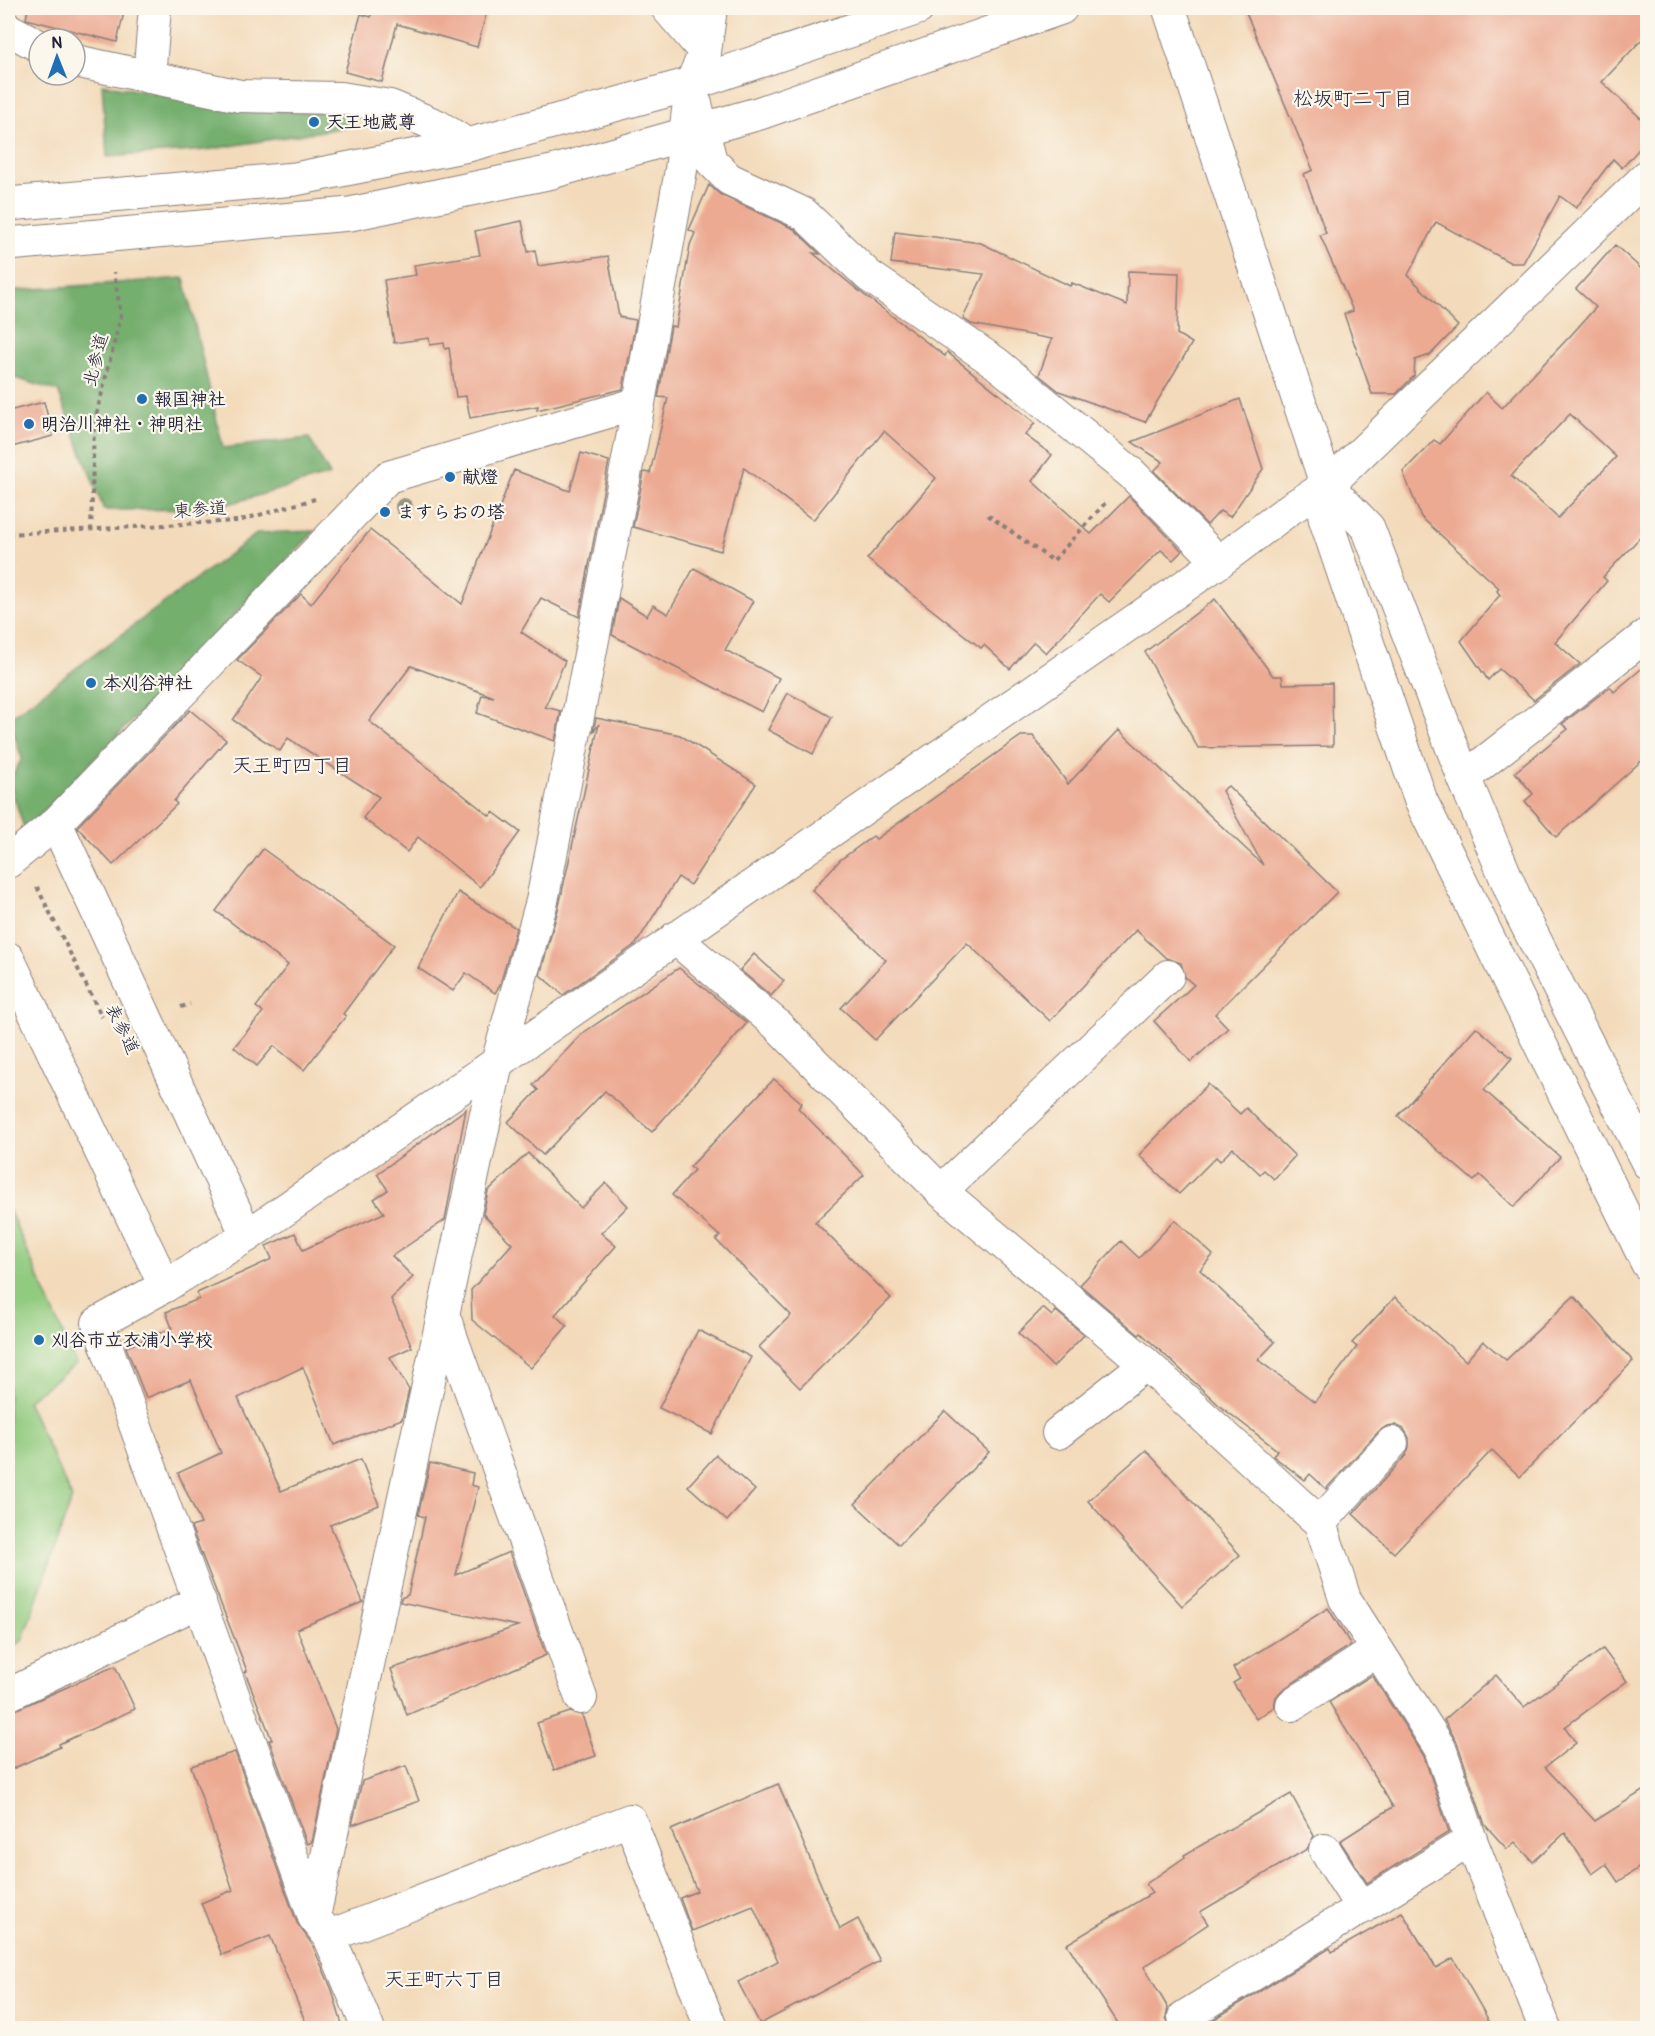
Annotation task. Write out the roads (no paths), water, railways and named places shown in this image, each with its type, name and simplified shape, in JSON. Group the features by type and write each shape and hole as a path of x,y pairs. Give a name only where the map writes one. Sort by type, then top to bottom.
{"street":[{"path":"149,77 155,8"},
{"path":"667,8 705,52"},
{"path":"322,1926 443,1314 497,1063 542,901 694,131 691,84 705,52 711,8"},
{"path":"8,204 295,179 468,145 691,84 918,8"},
{"path":"8,244 350,214 552,171 760,113 1060,8"},
{"path":"1169,8 1327,486 1325,518 1421,801 1647,1264"},
{"path":"8,30 27,40"},
{"path":"87,64 240,96 341,98 390,106 438,126 468,145"},
{"path":"694,131 711,161 729,179 804,214 869,276 996,363 1131,473 1219,562"},
{"path":"368,2028 322,1926 98,1323 165,1286 246,1236 1219,562 1291,508 1327,486 1647,175"},
{"path":"13,857 56,823 388,477 639,403"},
{"path":"1327,486 1368,528 1464,778 1521,914 1647,1163"},
{"path":"1464,778 1647,634"},
{"path":"56,823 246,1236"},
{"path":"675,938 776,1024 941,1191 1146,1364 1320,1523 1345,1599 1440,1748 1471,1840 1545,2028"},
{"path":"8,958 165,1286"},
{"path":"941,1191 1168,976"},
{"path":"443,1314 581,1698"},
{"path":"1058,1433 1146,1364"},
{"path":"1320,1523 1392,1443"},
{"path":"8,1695 200,1601"},
{"path":"1292,1705 1377,1650"},
{"path":"322,1926 630,1820 711,2028"},
{"path":"1184,2017 1471,1840"},
{"path":"1325,1850 1362,1908"}],"place":[{"name":"天王地蔵尊","path":"314,122"},
{"name":"報国神社","path":"142,399"},
{"name":"明治川神社・神明社","path":"29,424"},
{"name":"献燈","path":"450,477"},
{"name":"ますらおの塔","path":"385,512"},
{"name":"本刈谷神社","path":"91,683"},
{"name":"刈谷市立衣浦小学校","path":"39,1340"}],"district":[{"name":"松坂町二丁目","path":"1353,98"},
{"name":"天王町四丁目","path":"292,765"},
{"name":"天王町六丁目","path":"444,1979"}]}
